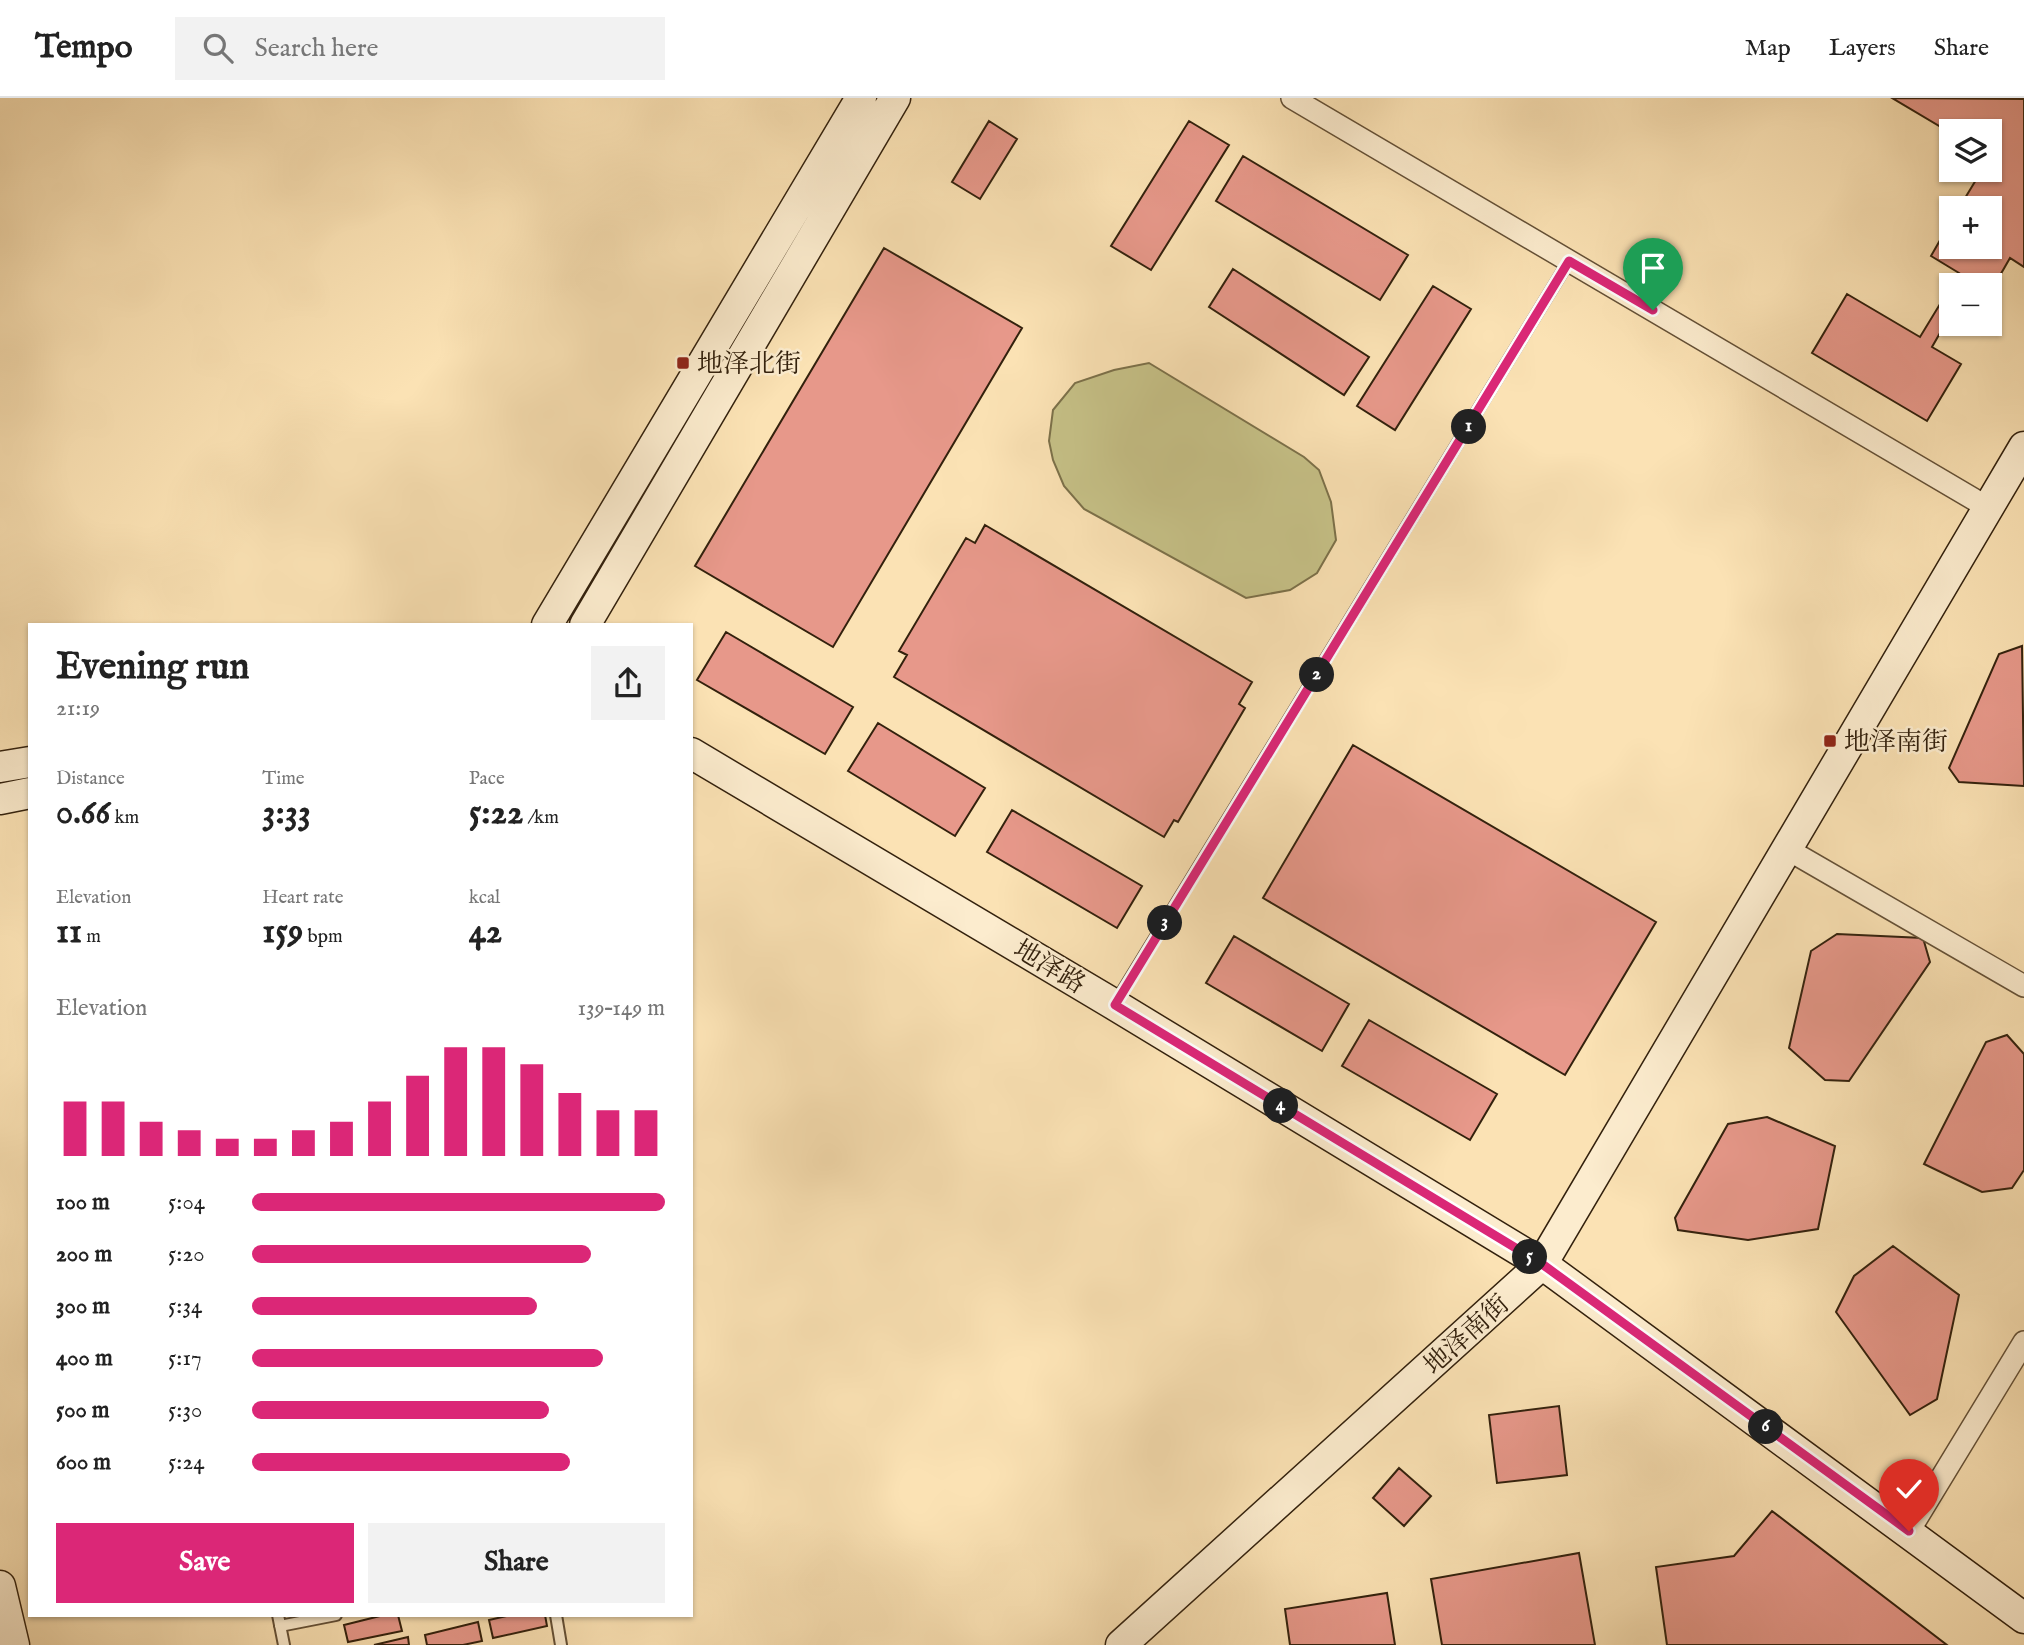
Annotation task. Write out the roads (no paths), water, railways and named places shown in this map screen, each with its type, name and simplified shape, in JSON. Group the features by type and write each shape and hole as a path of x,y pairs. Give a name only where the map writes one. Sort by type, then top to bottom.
{"street":[{"path":"548,623 861,98"},
{"path":"586,623 895,98"},
{"path":"1292,98 1987,507"},
{"name":"地泽南街","path":"1121,1645 1542,1264 2024,447"},
{"name":"地泽路","path":"693,754 1115,1005 1542,1264 2024,1618"},
{"path":"0,767 28,762"},
{"path":"0,799 28,793"},
{"path":"1787,849 2024,986"},
{"path":"1909,1531 2024,1342"},
{"path":"0,1586 14,1645"}],"lane":[{"path":"1115,1005 1569,261"},
{"path":"284,1645 279,1621 317,1617"},
{"path":"556,1617 561,1645"}],"place":[{"name":"地泽北街","path":"683,363"},
{"name":"地泽南街","path":"1830,741"}]}
